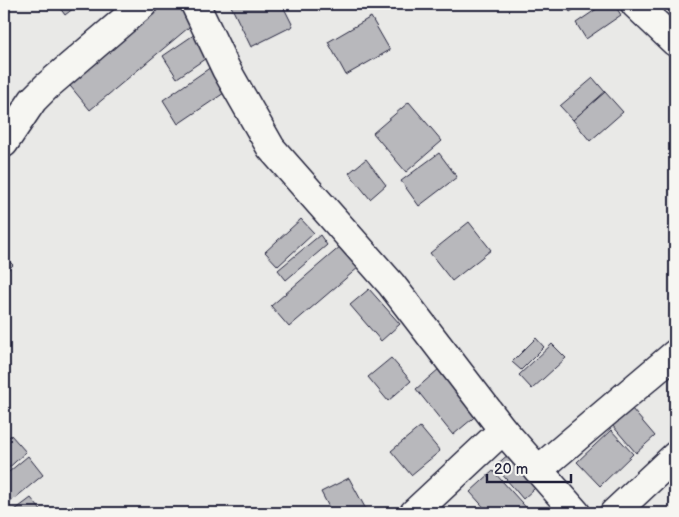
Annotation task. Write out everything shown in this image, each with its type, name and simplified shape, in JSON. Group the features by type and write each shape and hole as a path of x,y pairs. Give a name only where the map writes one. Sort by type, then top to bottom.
{"street":[{"path":"4,143 33,100 47,86 143,4"},
{"path":"195,4 226,69 271,148 391,284 503,430 576,513"},
{"path":"634,4 675,42"},
{"path":"538,470 675,354"},
{"path":"414,513 503,430"},
{"path":"614,513 675,456"}],"building":[{"path":"57,4 79,4 65,15"},
{"path":"158,4 189,4 200,18 90,110 66,81"},
{"path":"235,4 282,4 293,26 251,47 231,6"},
{"path":"564,4 582,4 570,12"},
{"path":"604,4 614,4 621,15 586,39 576,23"},
{"path":"371,17 390,50 346,75 328,42"},
{"path":"201,30 215,52 177,78 163,56"},
{"path":"211,67 227,91 178,124 163,100"},
{"path":"593,78 605,92 573,120 560,106"},
{"path":"605,92 623,112 590,141 573,120"},
{"path":"409,102 442,141 406,172 373,133"},
{"path":"439,153 457,177 419,206 401,181"},
{"path":"366,159 386,185 370,199 349,173"},
{"path":"301,219 314,233 278,266 265,252"},
{"path":"469,222 491,250 452,281 430,253"},
{"path":"320,235 327,245 286,280 278,270"},
{"path":"341,246 359,267 289,327 271,306"},
{"path":"4,256 13,265 4,274"},
{"path":"369,289 400,324 381,341 350,305"},
{"path":"536,338 544,347 521,370 512,362"},
{"path":"552,344 566,358 532,389 519,375"},
{"path":"391,358 411,381 388,401 368,377"},
{"path":"440,368 478,414 453,435 416,389"},
{"path":"626,402 655,436 636,453 606,418"},
{"path":"420,427 440,451 411,475 391,451"},
{"path":"611,430 633,454 600,486 577,462"},
{"path":"11,435 26,452 4,472 4,442"},
{"path":"517,447 545,479 523,499 495,466"},
{"path":"28,456 43,475 9,503 4,497 4,476"},
{"path":"493,471 531,513 489,513 470,492"},
{"path":"349,478 368,513 332,513 321,492"},
{"path":"31,498 43,513 11,513"}]}
